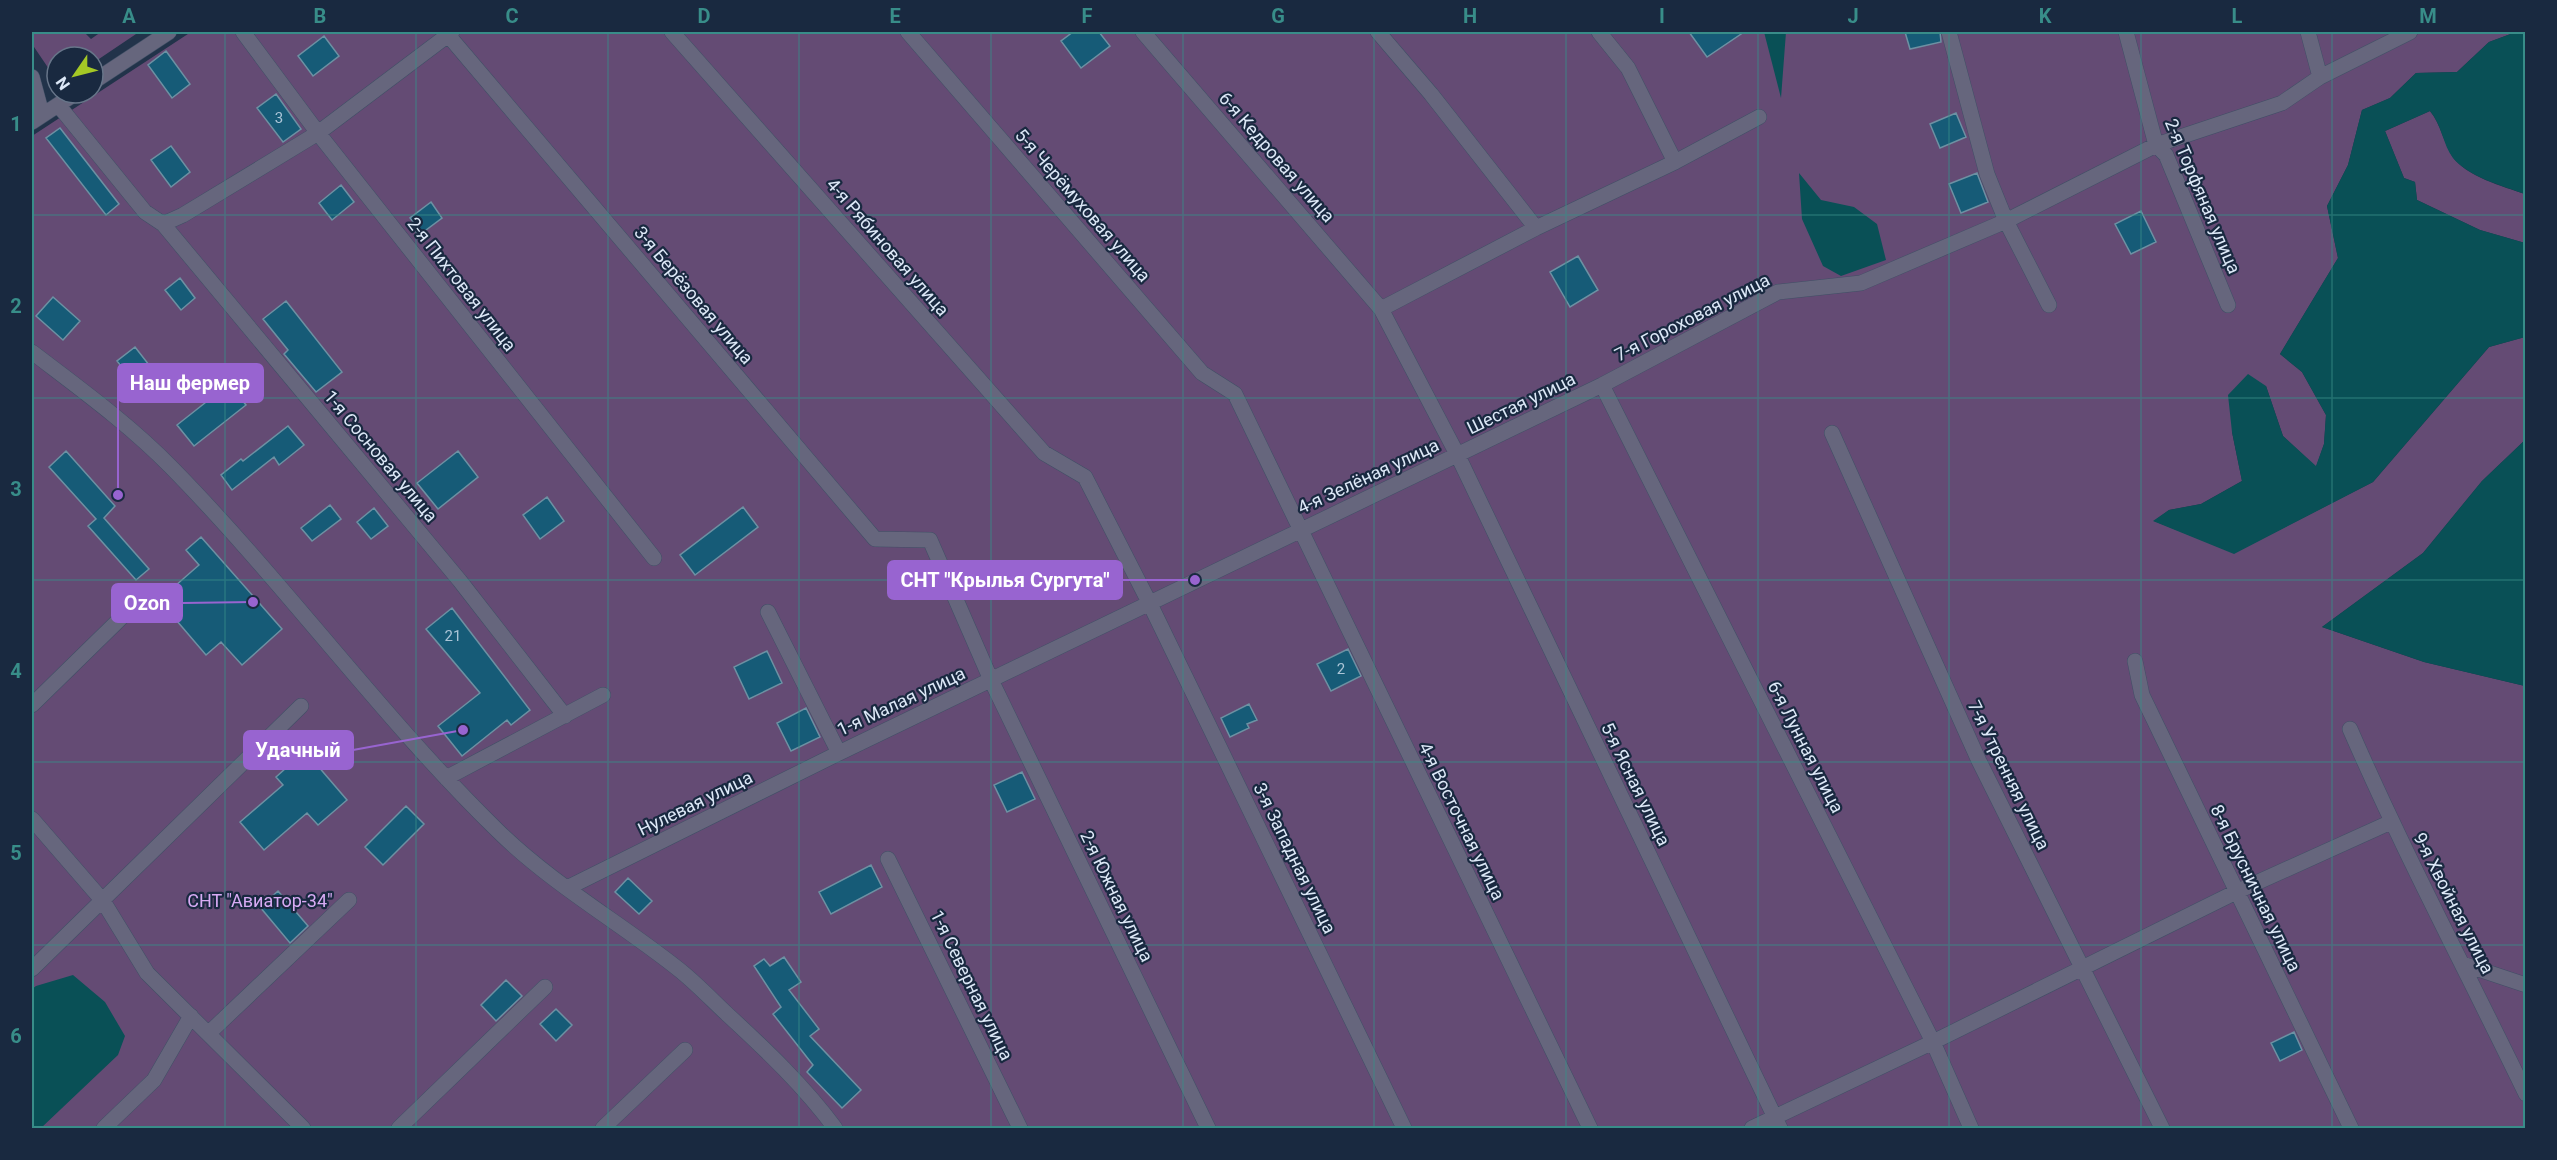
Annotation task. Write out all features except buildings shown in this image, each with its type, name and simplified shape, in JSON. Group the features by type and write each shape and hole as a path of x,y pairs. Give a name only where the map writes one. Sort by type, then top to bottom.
{"street":[{"path":"105,74 169,32"},
{"name":"2-я Пихтовая улица","path":"243,32 318,133 654,558"},
{"name":"4-я Рябиновая улица","path":"672,32 1044,453 1085,477"},
{"name":"5-я Черёмуховая улица","path":"908,32 1202,374 1235,394"},
{"name":"6-я Кедровая улица","path":"1143,32 1381,309 1458,456"},
{"path":"1378,32 1431,94 1536,228"},
{"path":"1599,32 1628,68 1676,162"},
{"path":"1949,32 1987,174 2006,221 2049,305"},
{"name":"2-я Торфяная улица","path":"2126,32 2156,145 2166,155 2228,305"},
{"path":"2308,32 2320,77"},
{"name":"7-я Гороховая улица","path":"1602,385 1778,292 1861,283 2006,221 2156,145 2283,103 2320,77 2410,32"},
{"path":"164,224 183,216 318,133 450,33"},
{"name":"3-я Берёзовая улица","path":"450,33 875,539 930,540"},
{"path":"32,77 37,118 59,106"},
{"name":"1-я Сосновая улица","path":"59,106 145,212 164,224 460,580 565,716"},
{"path":"1381,309 1536,228 1676,162 1759,117"},
{"path":"32,352 101,404 168,464 220,519 446,778 501,834 567,888 679,970 773,1057 835,1128"},
{"name":"Шестая улица","path":"1458,456 1602,385"},
{"name":"6-я Лунная улица","path":"1602,385 1933,1042 1971,1128"},
{"name":"4-я Зелёная улица","path":"1235,394 1299,530 1458,456"},
{"name":"7-я Утренняя улица","path":"1832,434 1979,761 2162,1128"},
{"name":"5-я Ясная улица","path":"1458,456 1777,1123"},
{"name":"3-я Западная улица","path":"1085,477 1150,604 1404,1128"},
{"name":"1-я Малая улица","path":"768,612 839,753 1299,530"},
{"name":"4-я Восточная улица","path":"1299,530 1590,1128"},
{"name":"2-я Южная улица","path":"930,540 991,680 1208,1128"},
{"path":"32,705 125,614"},
{"name":"8-я Брусничная улица","path":"2135,661 2142,695 2350,1128"},
{"path":"446,778 603,695"},
{"path":"32,969 302,706"},
{"name":"9-я Хвойная улица","path":"2350,729 2391,822 2526,1094"},
{"name":"Нулевая улица","path":"567,888 839,753"},
{"path":"32,819 103,901 147,974 303,1128"},
{"path":"1752,1128 1777,1123 1933,1042 2236,892 2391,822"},
{"name":"1-я Северная улица","path":"888,859 1020,1128"},
{"path":"209,1033 349,900"},
{"path":"2463,964 2526,985"},
{"path":"399,1128 545,987"},
{"path":"104,1128 154,1080 191,1016"},
{"path":"603,1128 685,1050"}],"green space":[{"path":"32,32 84,32 91,39 101,32 139,32 105,55 105,45 45,45 45,63 32,44"},
{"name":"СНТ \"Авиатор-34\"","path":"191,32 2516,32 2489,42 2457,72 2416,73 2390,98 2362,110 2348,165 2327,206 2338,258 2280,354 2302,372 2326,415 2324,444 2316,467 2283,436 2266,386 2232,432 2242,481 2201,504 2169,510 2154,521 2234,553 2373,482 2489,347 2525,337 2525,440 2482,481 2423,553 2322,627 2424,662 2525,686 2525,1128 32,1128 32,136 79,105 105,105 105,88"},
{"path":"2430,111 2452,156 2458,163 2475,175 2525,194 2525,243 2480,230 2417,200 2415,182 2404,178 2385,131"}],"shaded area":[{"path":"1764,32 1786,32 1781,98"},
{"path":"2516,32 2525,32 2525,194 2487,180 2460,165 2450,153 2430,111 2385,131 2404,178 2415,182 2417,200 2480,230 2525,243 2525,337 2489,347 2373,482 2234,554 2153,521 2169,510 2201,504 2242,481 2232,432 2228,395 2248,374 2266,386 2283,436 2316,466 2324,444 2326,415 2302,372 2280,354 2338,258 2327,206 2348,165 2362,110 2390,98 2416,73 2457,72 2489,42"},
{"path":"1799,173 1821,200 1854,207 1877,224 1886,260 1841,276 1823,266 1802,219"},
{"path":"2525,440 2525,686 2424,662 2322,627 2423,553 2482,481"},
{"path":"73,975 105,1002 125,1036 118,1055 41,1128 32,1128 32,989"}],"place":[{"name":"Наш фермер","path":"118,495"},
{"name":"CНТ \"Крылья Сургута\"","path":"1195,580"},
{"name":"Ozon","path":"253,602"},
{"name":"Удачный","path":"463,730"}]}
